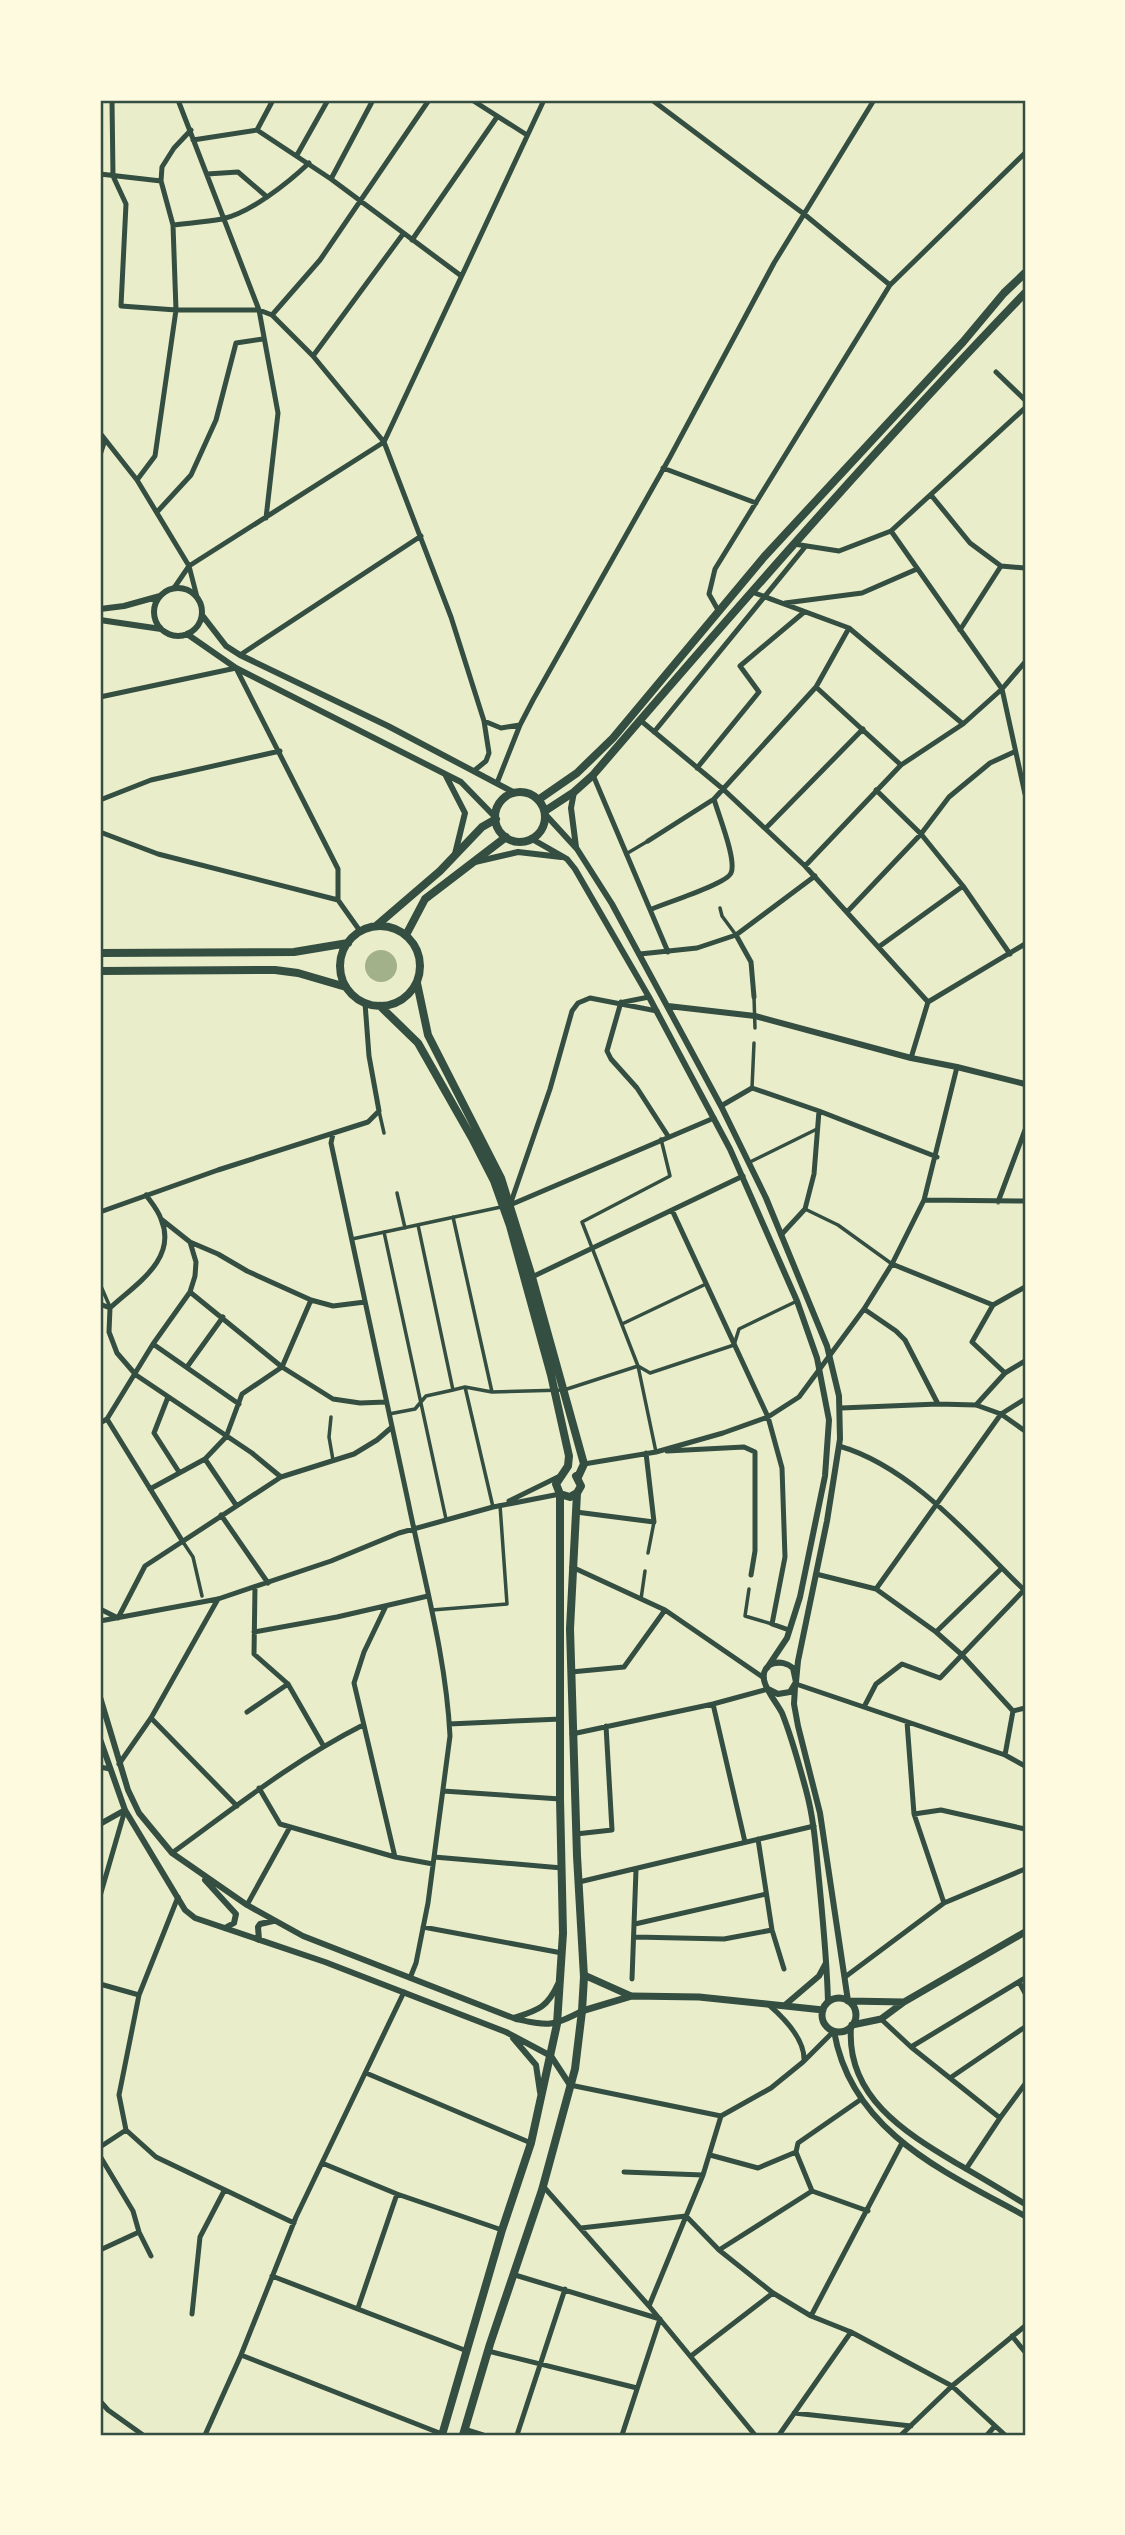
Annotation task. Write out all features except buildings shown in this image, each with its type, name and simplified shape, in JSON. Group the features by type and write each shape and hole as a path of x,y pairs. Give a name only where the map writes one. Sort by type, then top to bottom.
{"main road":[{"path":"538,800 578,773 613,738 718,610 1025,273"},
{"path":"545,813 593,775 792,544 1025,293"},
{"path":"515,793 529,793 538,800 545,813 543,827 532,839 519,842 506,837 498,827 496,819 500,802 515,793"},
{"path":"346,987 341,975 341,961 348,943 360,931 376,926 440,870 482,827 496,819"},
{"path":"406,935 425,900 506,837"},
{"path":"100,971 275,970 298,973 346,987 365,1003 380,1006 393,1004 405,998 417,982 419,957 415,945 406,935 395,929 376,926"},
{"path":"100,953 294,952 348,943"},
{"path":"417,982 428,1035 490,1154 559,1390 584,1464 578,1478"},
{"path":"380,1006 418,1042 484,1159 506,1205 532,1277 559,1390 569,1456 556,1486 560,1494 562,1868 562,1953 557,2024 531,2143 502,2230 442,2435"},
{"path":"464,2432 543,2186 575,2069 582,2011 584,1975 571,1672 572,1567 577,1493 581,1486 578,1478 570,1473 562,1475"},
{"path":"560,1494 570,1497 577,1493"},
{"path":"825,2006 824,2023 834,2031 844,2031 852,2026 881,2019 904,2001 1025,1932"},
{"path":"584,1975 632,1996"},
{"path":"582,2011 632,1996 699,1997 825,2006 838,1998 848,2001 904,2001"},
{"path":"848,2001 856,2014 852,2026"}],"street":[{"path":"112,100 113,176 126,204 121,306 176,310 258,310 272,315 313,356 384,442 451,617 484,721 489,753 486,761 475,771"},
{"path":"178,100 258,310 278,412 265,518"},
{"path":"257,130 273,100"},
{"path":"297,155 328,100"},
{"path":"331,179 373,100"},
{"path":"272,315 320,260 429,100"},
{"path":"472,100 527,135"},
{"path":"100,609 116,608 160,597 174,588 189,566 384,442 544,100"},
{"path":"652,100 804,214 890,285"},
{"path":"659,106 665,100"},
{"path":"497,783 520,725 774,263 874,100"},
{"path":"412,240 497,117"},
{"path":"136,480 155,456 176,310 173,225 160,181 162,167 174,148 191,130"},
{"path":"193,140 257,130 309,163 460,275"},
{"path":"718,610 709,594 715,569 890,285 1025,153"},
{"path":"173,225 225,218 267,197 292,180 309,163"},
{"path":"207,174 237,172 267,197"},
{"path":"100,174 160,181"},
{"path":"313,356 404,234"},
{"path":"157,512 191,475 216,420 236,343 263,339"},
{"path":"996,372 1025,400"},
{"path":"792,544 839,551 891,531 1025,408"},
{"path":"100,433 136,480 189,566 202,615 197,627 187,634 173,635 163,630 100,620"},
{"path":"100,455 103,439"},
{"path":"663,468 756,503"},
{"path":"931,495 970,543 1002,566 1025,568"},
{"path":"891,531 1002,690 1025,794"},
{"path":"240,655 421,536"},
{"path":"654,732 805,547"},
{"path":"960,630 1002,566"},
{"path":"782,604 862,593 918,569"},
{"path":"174,588 186,589 197,597"},
{"path":"752,592 849,628 962,724"},
{"path":"160,597 155,605 155,614 163,630"},
{"path":"697,768 759,692 740,666 803,612"},
{"path":"202,615 226,646 240,655 515,793"},
{"path":"626,854 714,799 816,687 849,628"},
{"path":"187,634 236,667 461,782 496,819"},
{"path":"805,866 901,765 962,724 1002,690 1025,663"},
{"path":"100,697 236,667"},
{"path":"236,667 338,869 338,900 360,931"},
{"path":"816,687 901,765"},
{"path":"640,720 723,789 805,866 928,1002"},
{"path":"484,721 501,728 520,725"},
{"path":"766,828 863,729"},
{"path":"100,800 151,780 280,751"},
{"path":"847,912 921,834 949,797 990,763 1014,752"},
{"path":"445,775 465,813 454,854"},
{"path":"593,775 652,909 668,953"},
{"path":"876,790 921,834 963,886 1010,954"},
{"path":"574,792 570,808 577,849"},
{"path":"652,909 730,876 732,859 714,799"},
{"path":"545,813 577,849 612,904 750,1162 813,1310 830,1357 841,1408 839,1446 799,1655 796,1684 790,1692 782,1695 768,1689 572,1734"},
{"path":"100,832 158,855 338,900"},
{"path":"532,839 564,857 582,880 657,1011 743,1176 797,1301 820,1370 828,1410 825,1476 800,1597 781,1650 767,1668 764,1678"},
{"path":"470,863 518,852 564,857"},
{"path":"640,954 697,948 736,935 815,876"},
{"path":"880,946 963,886"},
{"path":"720,908 722,916 751,962 755,1028"},
{"path":"911,1058 928,1002 1025,944"},
{"path":"621,1002 649,997"},
{"path":"506,1205 550,1088 572,1011 578,1003 590,998 657,1011"},
{"path":"621,1002 607,1051 637,1088 664,1138 670,1176 582,1223 638,1366 656,1452"},
{"path":"365,1003 369,1056 384,1133"},
{"path":"668,1006 755,1016 911,1058 1025,1084"},
{"path":"752,1088 754,1043"},
{"path":"656,1452 768,1417 799,1396 820,1370 864,1310 892,1264 925,1200 957,1067"},
{"path":"721,1106 752,1088 937,1157"},
{"path":"100,1212 368,1122 379,1111"},
{"path":"781,1235 805,1209 814,1174 819,1111"},
{"path":"352,1239 506,1205 714,1118"},
{"path":"750,1162 817,1129"},
{"path":"998,1202 1025,1130"},
{"path":"333,1134 331,1143 440,1644 449,1724 434,1861 416,1963 410,1978"},
{"path":"532,1277 743,1176"},
{"path":"397,1193 405,1228"},
{"path":"110,1308 158,1265 166,1239 161,1219 146,1195"},
{"path":"925,1200 1025,1202"},
{"path":"805,1209 838,1225 892,1264 993,1306"},
{"path":"672,1210 768,1417 782,1468 785,1557 772,1624"},
{"path":"453,1217 492,1392"},
{"path":"161,1219 190,1242 311,1300 333,1306 365,1302"},
{"path":"418,1225 453,1390"},
{"path":"384,1232 446,1518"},
{"path":"100,1423 107,1419 153,1344 190,1292 196,1262 190,1242"},
{"path":"100,1283 110,1308 109,1332 117,1353 136,1375 251,1453 281,1477"},
{"path":"622,1324 706,1284"},
{"path":"1005,1373 972,1342 993,1306 1025,1287"},
{"path":"190,1292 282,1367 333,1399 360,1403 386,1402"},
{"path":"150,1489 205,1459 226,1437 242,1394 282,1367 311,1300"},
{"path":"734,1345 739,1329 797,1301"},
{"path":"100,1304 110,1308"},
{"path":"864,1310 905,1340 938,1404"},
{"path":"187,1367 223,1317"},
{"path":"153,1344 239,1404"},
{"path":"389,1414 415,1409 426,1396 465,1387 492,1392 559,1390 638,1366 650,1373 734,1345"},
{"path":"976,1405 1005,1373 1025,1362"},
{"path":"465,1387 493,1507"},
{"path":"167,1397 154,1433 179,1472"},
{"path":"876,1589 1002,1414 1025,1399"},
{"path":"841,1408 976,1405 1002,1414 1025,1431"},
{"path":"331,1417 329,1437 332,1461"},
{"path":"107,1419 193,1556 202,1596"},
{"path":"118,1618 145,1566 281,1477 354,1454 392,1427"},
{"path":"839,1446 857,1451 890,1470 936,1503 1025,1590 940,1678 902,1664 877,1684 864,1707"},
{"path":"584,1464 656,1452 744,1447 755,1452 755,1551 751,1575"},
{"path":"646,1453 654,1522 648,1553"},
{"path":"205,1459 236,1505"},
{"path":"500,1505 562,1475"},
{"path":"100,1620 218,1599 446,1518 560,1494"},
{"path":"432,1610 507,1604 500,1505"},
{"path":"576,1512 654,1522"},
{"path":"221,1515 268,1583"},
{"path":"572,1567 665,1611 764,1678 791,1736 814,1826 827,1961 825,2006"},
{"path":"936,1632 1002,1568"},
{"path":"641,1599 645,1571"},
{"path":"816,1574 876,1589 936,1632 961,1654 1013,1711"},
{"path":"255,1587 254,1654 288,1684 323,1745"},
{"path":"749,1589 745,1616 789,1630"},
{"path":"254,1632 428,1596"},
{"path":"119,1765 151,1718 218,1599"},
{"path":"386,1606 364,1652 354,1683 395,1857"},
{"path":"100,1609 118,1618"},
{"path":"571,1672 624,1667 665,1611"},
{"path":"767,1668 777,1662 787,1663 795,1671 796,1715 820,1813 848,2001"},
{"path":"247,1712 288,1684"},
{"path":"796,1684 1005,1755 1025,1766"},
{"path":"100,1697 119,1765 139,1813 172,1853 247,1905 303,1936 514,2018 539,2024 557,2024 582,2011"},
{"path":"713,1703 745,1842"},
{"path":"1013,1711 1025,1708"},
{"path":"1005,1755 1013,1711"},
{"path":"151,1718 237,1806"},
{"path":"449,1724 561,1719"},
{"path":"907,1722 914,1814 944,1903"},
{"path":"172,1853 323,1745 363,1725"},
{"path":"576,1834 612,1830 606,1726"},
{"path":"100,1739 125,1810 185,1910 195,1918 404,1992 506,2032 551,2056 570,2085 721,2116 771,2088 803,2063 834,2031"},
{"path":"100,1767 110,1769"},
{"path":"260,1788 280,1824 395,1857 562,1868"},
{"path":"443,1791 560,1799"},
{"path":"100,1824 125,1810"},
{"path":"100,1896 125,1810"},
{"path":"914,1814 941,1810 1025,1829"},
{"path":"579,1882 814,1826"},
{"path":"247,1905 290,1827"},
{"path":"758,1839 772,1930 783,1969"},
{"path":"194,1869 236,1914 234,1923 223,1929"},
{"path":"845,1977 944,1903 1025,1869"},
{"path":"632,1979 636,1870"},
{"path":"635,1924 766,1894"},
{"path":"178,1897 139,1995 119,2095 126,2130 156,2157 294,2223"},
{"path":"259,1940 260,1924 273,1921"},
{"path":"423,1927 562,1953"},
{"path":"635,1937 724,1939 772,1930"},
{"path":"785,2005 819,1976 827,1961"},
{"path":"514,2018 550,2002 560,1979"},
{"path":"912,2047 1022,1980 1025,1993"},
{"path":"100,1984 139,1995"},
{"path":"205,2435 241,2355 294,2223 404,1992"},
{"path":"767,2003 780,2014 796,2036 805,2056 803,2063"},
{"path":"881,2019 1000,2118"},
{"path":"852,2026 851,2051 855,2069 877,2104 911,2135 1025,2204"},
{"path":"950,2078 1025,2027"},
{"path":"834,2031 837,2052 860,2099 878,2122 902,2143 941,2169 1025,2216"},
{"path":"506,2032 536,2065 542,2099"},
{"path":"366,2073 531,2143"},
{"path":"966,2169 1025,2084"},
{"path":"860,2099 798,2143 796,2152 812,2191 868,2211"},
{"path":"649,2306 703,2175 721,2116"},
{"path":"101,2145 126,2130"},
{"path":"811,2316 902,2143"},
{"path":"710,2155 758,2168 796,2152"},
{"path":"100,2156 133,2211 139,2232 151,2256"},
{"path":"323,2163 397,2194 502,2230"},
{"path":"624,2172 703,2175"},
{"path":"543,2186 649,2306 755,2435"},
{"path":"192,2315 200,2237 224,2191"},
{"path":"719,2250 812,2191"},
{"path":"358,2308 397,2194"},
{"path":"581,2228 686,2216"},
{"path":"686,2216 719,2250 773,2293 811,2316 850,2332 952,2386 1005,2435"},
{"path":"100,2250 139,2232"},
{"path":"515,2275 660,2319"},
{"path":"272,2276 467,2350"},
{"path":"517,2435 565,2290"},
{"path":"691,2356 773,2293"},
{"path":"622,2435 660,2319"},
{"path":"901,2435 952,2386 1025,2326"},
{"path":"779,2435 850,2332"},
{"path":"1012,2336 1025,2352"},
{"path":"488,2351 637,2388"},
{"path":"241,2355 442,2435"},
{"path":"100,2401 143,2435"},
{"path":"100,2415 108,2410"},
{"path":"794,2413 911,2426"},
{"path":"987,2435 995,2426"},
{"path":"464,2432 483,2435"}],"shaded area":[{"path":"381,950 392,955 397,966 392,977 381,982 370,977 365,966 370,955"}]}
